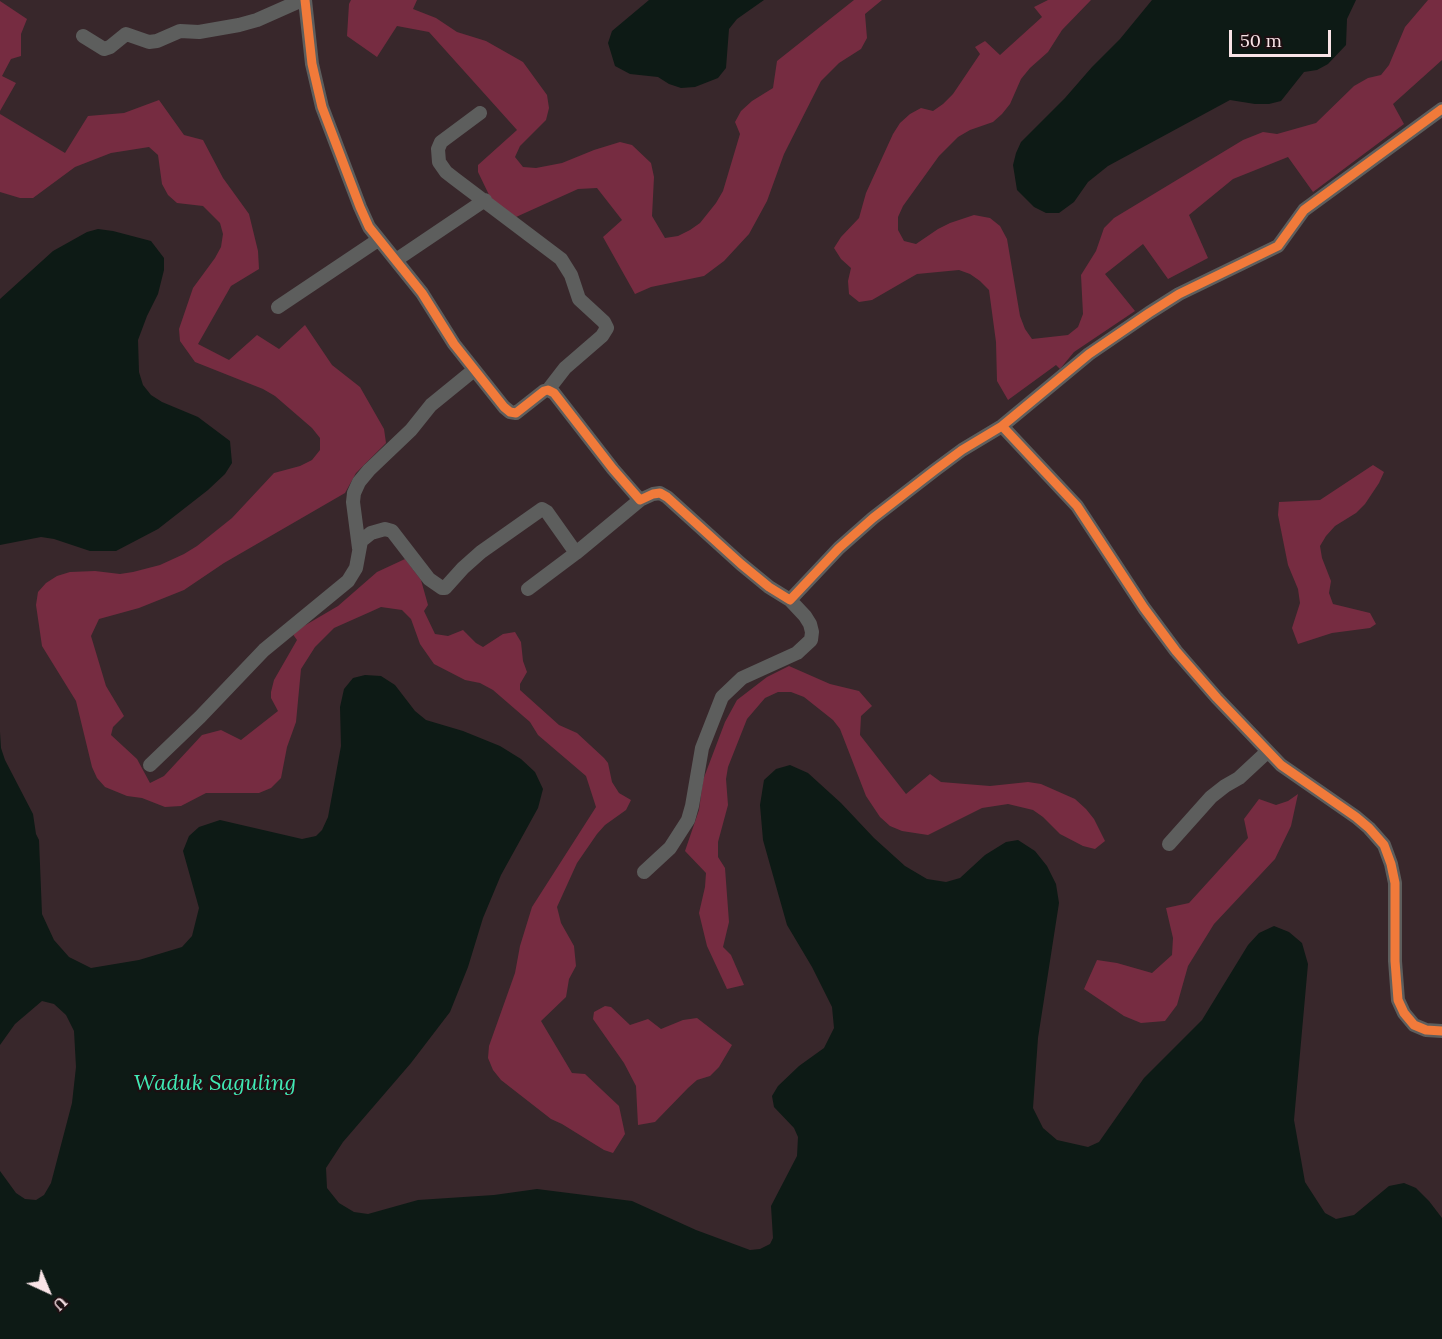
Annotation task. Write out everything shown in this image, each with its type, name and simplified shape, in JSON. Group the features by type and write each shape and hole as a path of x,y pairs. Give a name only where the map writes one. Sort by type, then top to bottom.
{"street":[{"path":"83,36 104,49 126,34 148,42 157,41 180,31 199,32 239,26 304,0 312,64 322,107 360,207 378,240 422,293 454,344 504,407 516,413 548,390 565,368 603,336 607,328 604,322 579,299 571,275 561,259 446,172 439,162 437,155 441,142 480,113"},
{"path":"790,600 839,548 873,518 962,450 1002,426 1089,354 1179,294 1278,246 1304,210 1442,108"},
{"path":"396,260 485,200"},
{"path":"278,307 378,240"},
{"path":"359,548 353,502 359,482 411,430 431,405 474,370"},
{"path":"548,390 557,395 613,469 640,500"},
{"path":"1002,426 1077,506 1176,651 1267,752 1302,782 1356,817 1384,845 1395,883 1395,961 1398,1000 1404,1013 1414,1025 1426,1030 1442,1031"},
{"path":"528,589 640,500 660,493 741,564 769,587 790,600 810,624 811,640 797,653 741,678 722,697 702,748 688,820 670,848 644,872"},
{"path":"150,765 264,650 348,581 356,568 361,541 371,533 385,529 392,531 429,579 442,588 481,552 542,509 547,512 576,553"},
{"path":"1169,844 1211,797 1239,778 1267,752"}],"shaded area":[{"path":"351,0 417,0 413,9 436,18 457,32 486,41 523,62 547,95 549,108 546,120 520,146 515,157 523,167 536,168 562,163 620,142 632,145 651,163 654,177 652,216 665,238 678,236 690,230 700,223 716,203 723,191 740,134 735,122 741,111 752,101 773,88 777,61 854,0 882,0 865,14 867,38 861,49 839,63 821,81 784,154 767,201 749,234 724,261 704,276 651,287 635,294 603,237 622,220 597,188 578,189 516,217 491,199 478,172 478,165 517,130 429,32 397,26 377,57 347,36"},
{"path":"1048,0 1091,0 1062,30 1048,52 1021,79 1010,104 1002,114 993,122 958,137 939,156 903,206 898,217 898,230 904,241 916,244 950,223 974,215 990,218 1000,226 1007,239 1020,316 1032,339 1068,335 1078,327 1083,314 1081,275 1096,251 1104,228 1114,218 1243,140 1263,132 1277,134 1316,123 1354,86 1368,78 1381,75 1389,65 1405,27 1428,0 1442,0 1442,60 1393,104 1404,124 1313,192 1288,157 1233,179 1189,215 1208,258 1168,279 1143,244 1105,274 1135,311 1074,352 1060,369 1056,365 1008,400 997,381 996,342 989,290 980,281 959,270 917,274 872,300 859,302 849,294 848,281 851,268 834,248 859,218 866,193 900,123 921,108 933,111 943,104 953,94 980,54 975,47 985,41 1000,55 1042,17 1034,7"},
{"path":"0,1 27,19 21,34 21,56 11,59 2,76 16,83 0,111"},
{"path":"159,100 184,135 203,140 223,178 249,214 258,251 259,269 231,286 198,344 229,360 257,335 279,349 305,325 332,365 360,387 384,429 386,443 356,473 345,493 224,563 184,590 139,608 99,619 91,636 106,686 124,716 113,727 111,735 137,759 150,783 164,776 202,735 221,730 241,740 278,711 271,698 271,692 274,680 297,640 292,633 338,606 377,572 405,559 421,580 428,605 424,611 435,634 448,636 463,630 483,647 503,634 515,632 521,642 527,672 520,684 520,690 559,725 577,733 604,758 608,763 612,782 619,793 631,800 626,810 605,825 597,834 577,863 557,907 561,923 574,946 576,966 569,979 566,997 541,1021 572,1073 585,1074 619,1106 625,1134 613,1153 551,1119 501,1080 493,1070 488,1058 489,1046 515,973 520,946 532,907 596,807 586,776 538,735 530,722 493,690 480,683 465,680 434,664 420,644 411,619 402,610 381,607 334,628 315,647 301,669 296,722 287,747 281,778 271,788 259,793 206,793 181,806 165,807 105,787 97,778 92,767 76,701 42,646 36,605 38,592 57,576 70,572 95,571 120,574 133,572 160,565 184,554 232,518 274,473 312,460 320,450 320,438 312,428 275,396 195,362 180,341 179,329 193,288 215,258 221,247 223,234 220,223 203,206 177,203 168,195 162,184 158,155 149,147 111,153 75,167 33,198 20,198 0,192 0,114 65,153 88,116 124,113"},
{"path":"1373,465 1384,472 1379,483 1365,504 1356,513 1335,526 1320,546 1331,581 1329,593 1333,604 1370,613 1376,624 1370,628 1332,633 1298,644 1292,628 1300,603 1298,589 1288,565 1278,515 1279,502 1320,500"},
{"path":"789,666 830,684 859,691 872,706 861,716 860,735 906,794 930,774 941,782 990,786 1028,782 1041,784 1075,799 1094,819 1105,841 1095,849 1083,846 1060,834 1033,810 1008,804 982,808 928,835 902,831 890,826 880,817 866,796 840,729 833,720 804,697 791,692 778,692 765,698 747,719 728,767 726,779 728,805 718,842 718,857 725,868 729,922 723,947 731,955 744,985 727,989 707,946 699,913 706,873 685,851 699,810 703,780 725,722 737,700 767,677"},
{"path":"1298,794 1291,826 1275,859 1214,924 1188,966 1177,1005 1165,1021 1141,1023 1124,1016 1084,989 1097,960 1152,973 1172,955 1173,938 1166,908 1189,903 1248,838 1244,819 1259,799 1276,805"},
{"path":"605,1006 611,1007 630,1025 648,1019 661,1029 683,1020 697,1018 732,1045 719,1067 710,1076 697,1080 655,1122 638,1125 636,1086 624,1063 593,1019 594,1012"}],"water":[{"path":"649,0 764,0 737,19 729,29 726,68 718,78 695,87 681,88 658,77 630,74 615,66 608,43 612,31"},
{"path":"1152,0 1356,0 1347,19 1346,45 1328,64 1317,70 1304,72 1281,101 1255,104 1230,100 1108,166 1088,182 1074,202 1059,213 1046,213 1034,207 1017,190 1013,165 1021,142 1120,39"},
{"path":"98,229 151,241 164,258 164,270 158,294 138,340 139,372 143,385 151,395 198,417 230,441 232,463 225,474 208,490 158,529 116,551 90,551 41,537 0,545 0,299 53,251 87,232"},
{"name":"Waduk Saguling","path":"365,675 381,676 395,685 415,711 426,720 463,731 500,746 521,759 535,772 543,789 538,808 501,875 483,918 468,967 450,1012 411,1063 343,1142 326,1168 327,1188 339,1203 354,1212 368,1214 418,1200 494,1195 537,1189 632,1201 696,1230 750,1250 760,1249 770,1244 773,1238 771,1206 797,1156 798,1137 794,1128 774,1107 772,1096 778,1086 799,1066 824,1048 834,1028 832,1007 787,925 763,840 760,805 764,780 776,769 790,765 808,773 905,866 927,879 946,882 960,878 985,855 1006,842 1018,840 1035,851 1047,866 1056,884 1059,903 1038,1038 1033,1108 1043,1128 1057,1140 1088,1147 1099,1142 1144,1078 1202,1020 1248,945 1259,933 1274,926 1289,932 1302,943 1308,964 1294,1120 1305,1182 1325,1213 1336,1219 1354,1215 1389,1186 1404,1183 1416,1188 1429,1201 1442,1218 1442,1339 0,1339 0,1171 16,1193 25,1199 36,1200 44,1195 51,1183 72,1103 76,1067 74,1031 66,1015 54,1004 42,1001 15,1024 0,1045 0,732 1,748 5,760 33,814 39,840 42,914 54,940 69,957 91,968 139,960 182,947 192,936 199,908 183,851 189,836 199,827 220,820 302,839 316,836 322,830 328,817 341,746 340,707 344,689 353,678"}],"cycle path":[{"path":"305,0 312,64 322,107 369,227 422,293 454,344 504,407 516,413 544,391 554,393 640,500 660,493 667,497 741,564 769,587 790,600 839,548 873,518 962,450 1002,426 1089,354 1179,294 1278,246 1304,210 1442,109"},
{"path":"1002,426 1077,506 1144,608 1176,651 1217,698 1281,765 1356,817 1384,845 1395,883 1395,961 1398,1000 1404,1013 1414,1025 1426,1030 1442,1031"}]}
